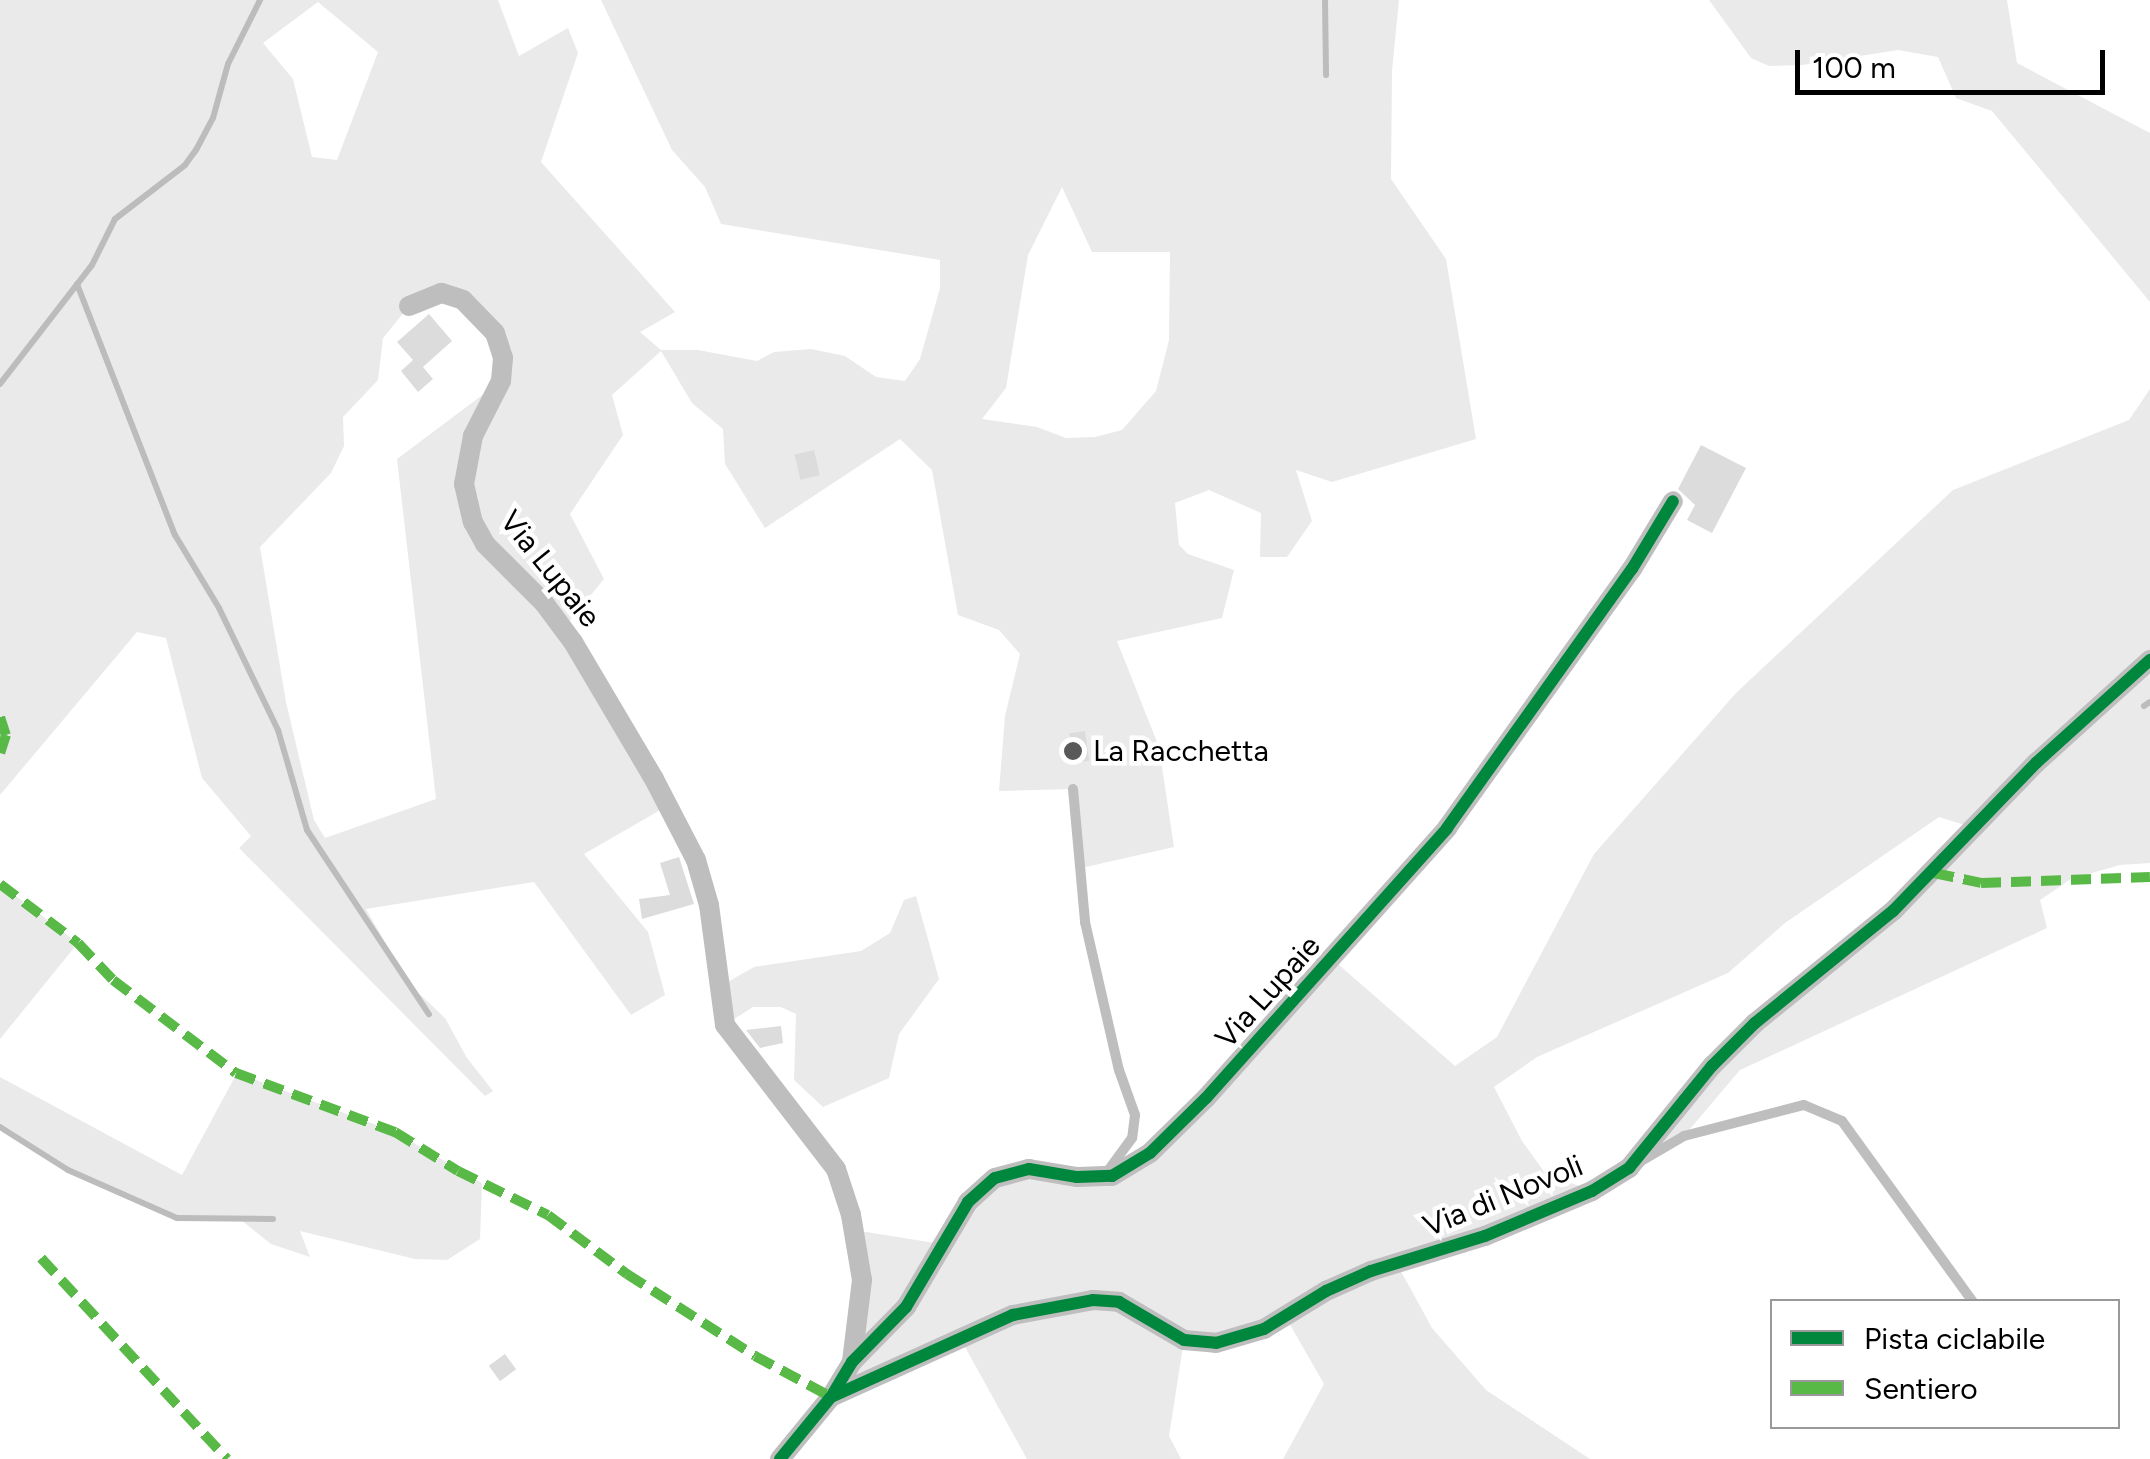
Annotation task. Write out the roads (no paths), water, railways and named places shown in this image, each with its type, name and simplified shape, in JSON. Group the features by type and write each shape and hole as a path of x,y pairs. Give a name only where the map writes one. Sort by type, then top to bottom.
{"street":[{"name":"Via Lupaie","path":"408,306 442,293 462,300 496,334 503,358 501,381 473,436 464,484 473,522 485,544 544,603 573,642 662,792 696,860 710,905 725,1025 836,1169 851,1215 862,1280 852,1362"},
{"name":"Via Lupaie","path":"780,1459 831,1397 852,1362 906,1306 968,1202 995,1178 1029,1168 1112,1176 1150,1152 1206,1098 1448,828 1632,569 1673,501"},
{"name":"Via di Novoli","path":"831,1397 1013,1315 1093,1300 1119,1302 1184,1340 1216,1343 1264,1328 1326,1291 1371,1271 1485,1236 1592,1191 1630,1168 1712,1066 1755,1023 1921,886 2036,763 2150,660"}],"lane":[{"path":"1074,789 1085,922 1119,1070 1136,1115 1132,1138 1104,1176"},
{"path":"1630,1168 1684,1136 1804,1105 1842,1120 1971,1299"}],"waterway":[{"path":"0,384 92,265 115,219 185,165 196,150 213,118 228,64 260,0"},
{"path":"1325,0 1326,75"},
{"path":"77,284 175,535 219,608 278,730 307,830 429,1014"},
{"path":"2144,706 2150,702"},
{"path":"0,1127 68,1170 177,1218 273,1219"}],"place":[{"name":"La Racchetta","path":"1073,751"}]}
